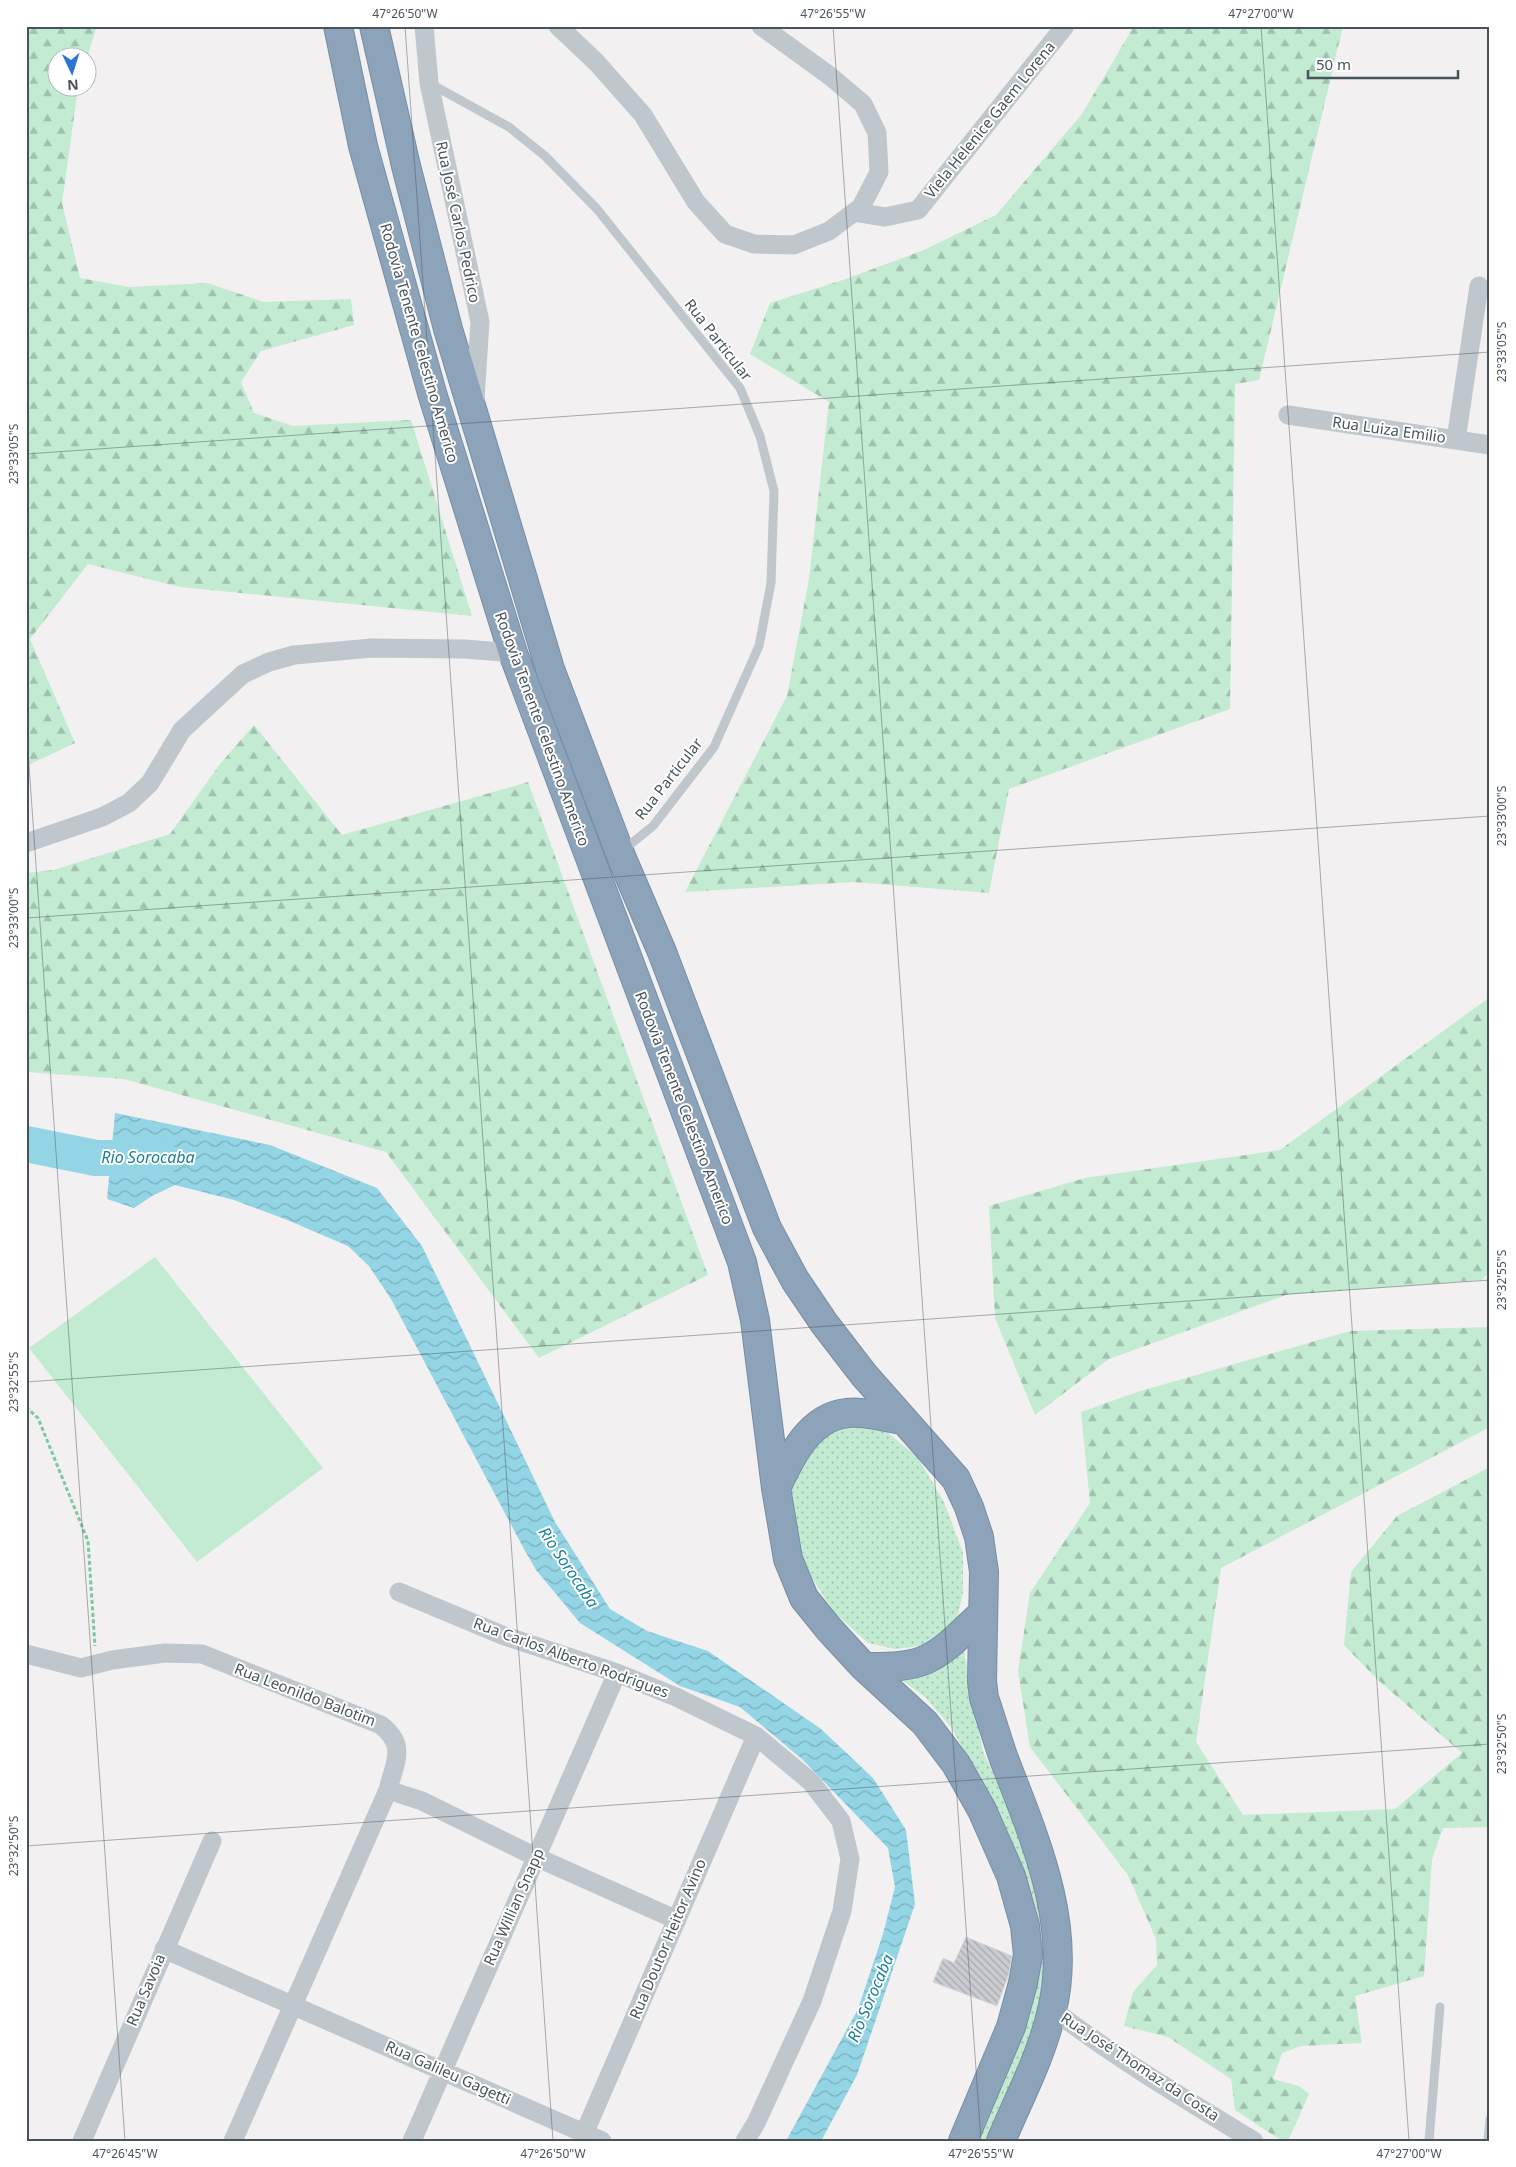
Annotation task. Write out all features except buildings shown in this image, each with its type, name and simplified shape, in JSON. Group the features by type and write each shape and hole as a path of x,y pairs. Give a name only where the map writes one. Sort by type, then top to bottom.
{"highway":[{"name":"Rodovia Tenente Celestino Americo","path":"338,26 363,146 429,384 513,653 742,1262 755,1320 776,1488 788,1560 804,1598 828,1630 864,1668 925,1723 956,1764 982,1810 1011,1876 1025,1926 1028,1955 1023,1983 1011,2027 962,2141"},
{"name":"Rodovia Tenente Celestino Americo","path":"374,26 406,166 474,419 550,669 620,853 662,952 767,1228 795,1280 824,1323 864,1375 956,1479 969,1507 979,1537 984,1572 982,1681 984,1698 1022,1803 1052,1900 1058,1969 1052,2009 1043,2040 1001,2141"},
{"path":"776,1488 797,1445 817,1425 836,1416 859,1412 903,1420"},
{"path":"864,1668 896,1666 928,1659 946,1647 983,1613"}],"street":[{"name":"Rua José Carlos Pedrico","path":"424,26 429,83 480,322 474,419"},
{"path":"558,26 596,62 642,115 696,202 725,234 754,244 794,245 829,231 861,207 879,172 877,133 863,104 830,76 761,26"},
{"name":"Viela Helenice Gaem Lorena","path":"854,212 885,217 918,210 1065,26"},
{"path":"1456,440 1479,286"},
{"name":"Rua Luiza Emilio","path":"1288,415 1490,445"},
{"path":"26,843 102,817 129,803 150,783 182,730 243,674 269,662 294,656 372,648 465,648 513,653"},
{"name":"Rua Carlos Alberto Rodrigues","path":"399,1592 502,1635 617,1673 676,1697 756,1736 811,1782 841,1821 850,1859 842,1911 812,2001 756,2123 745,2141"},
{"name":"Rua Leonildo Balotim","path":"26,1654 81,1668 164,1652 202,1654 381,1725 392,1734 398,1746 388,1790"},
{"name":"Rua Willian Snapp","path":"412,2141 617,1673"},
{"name":"Rua Doutor Heitor Avino","path":"583,2136 756,1736"},
{"path":"233,2141 388,1790 422,1801 536,1857 677,1920"},
{"name":"Rua Savoia","path":"82,2141 212,1841"},
{"name":"Rua Galileu Gagetti","path":"164,1949 443,2070 583,2136 602,2141"},
{"name":"Rua José Thomaz da Costa","path":"1052,2009 1083,2033 1162,2085 1254,2141"}],"lane":[{"name":"Rua Particular","path":"429,83 509,127 545,156 597,209 740,388 760,436 774,491 771,583 759,646 714,747 653,826 620,853"},
{"path":"1429,2141 1440,2007"},
{"path":"1488,2141 1490,2119"}],"path":[{"path":"26,1407 38,1418 88,1541 97,1664"}],"green space":[{"path":"26,26 97,26 90,48 48,48 48,98 77,98 62,203 80,278 129,287 208,283 263,302 351,299 354,325 261,351 241,382 254,413 293,426 411,420 472,616 180,587 88,564 30,639 75,743 26,766"},
{"path":"1134,26 1343,26 1259,380 1235,384 1230,709 1009,789 989,893 854,882 685,892 787,696 809,579 829,402 750,354 770,303 843,280 924,250 996,215 1082,114"},
{"path":"254,725 342,835 528,782 708,1275 539,1358 386,1152 124,1079 26,1072 26,873 53,870 170,834 220,764"},
{"path":"1490,997 1490,1272 1482,1280 1286,1295 1109,1359 1035,1415 995,1318 989,1206 1085,1178 1280,1150"},
{"path":"155,1257 323,1468 197,1562 29,1348"},
{"path":"1490,1327 1490,1427 1221,1568 1196,1742 1243,1815 1395,1809 1462,1753 1378,1680 1344,1645 1351,1572 1397,1516 1490,1467 1490,1827 1443,1828 1432,1859 1424,1976 1355,1996 1362,2043 1301,2046 1282,2053 1273,2079 1299,2086 1309,2094 1288,2141 1282,2141 1235,2110 1231,2079 1168,2037 1124,2026 1133,1992 1157,1965 1156,1939 1128,1875 1030,1747 1018,1671 1030,1593 1090,1503 1081,1412 1137,1392 1350,1331"},
{"path":"880,1426 918,1458 944,1502 963,1553 963,1593 957,1618 945,1634 925,1645 895,1649 868,1643 835,1613 804,1566 794,1531 791,1487 809,1442 835,1427"},
{"path":"964,1651 983,1752 1015,1819 1050,1933 1043,2024 991,2141 972,2141 1037,1966 980,1780 951,1727 925,1697 894,1674 931,1670 947,1663"}],"water":[{"name":"Rio Sorocaba","path":"115,1113 270,1145 377,1188 422,1246 555,1522 610,1609 647,1631 708,1651 821,1729 873,1778 906,1830 915,1904 857,2075 821,2141 786,2141 858,2009 883,1934 895,1887 888,1848 803,1760 740,1707 680,1686 580,1623 536,1570 391,1299 369,1266 348,1246 234,1200 175,1185 152,1196 134,1208 107,1199"}],"waterway":[{"name":"Rio Sorocaba","path":"26,1144 96,1158 161,1158"}]}
